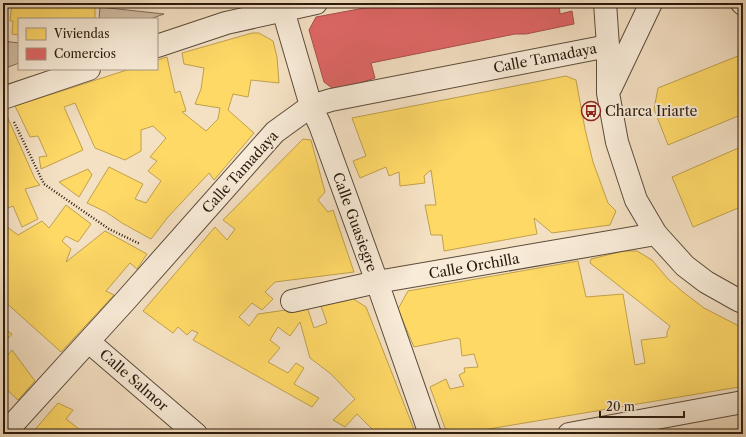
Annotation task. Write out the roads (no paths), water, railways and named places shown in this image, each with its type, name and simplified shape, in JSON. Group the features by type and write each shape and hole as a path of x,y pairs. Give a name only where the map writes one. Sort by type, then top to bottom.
{"street":[{"path":"158,46 226,23 316,3"},
{"path":"605,3 608,46 608,93 616,142 636,200 656,234 685,266 706,282 743,302"},
{"path":"608,93 650,3"},
{"name":"Calle Guasiegre","path":"282,10 311,106 323,133 430,434"},
{"name":"Calle Tamadaya","path":"4,434 89,342 275,132 311,106 339,99 608,46"},
{"path":"3,98 86,70"},
{"name":"Calle Orchilla","path":"292,301 377,282 656,234"},
{"name":"Calle Salmor","path":"89,342 183,430"},
{"path":"569,434 743,402"}],"place":[{"name":"Charca Iriarte","path":"591,111"}]}
